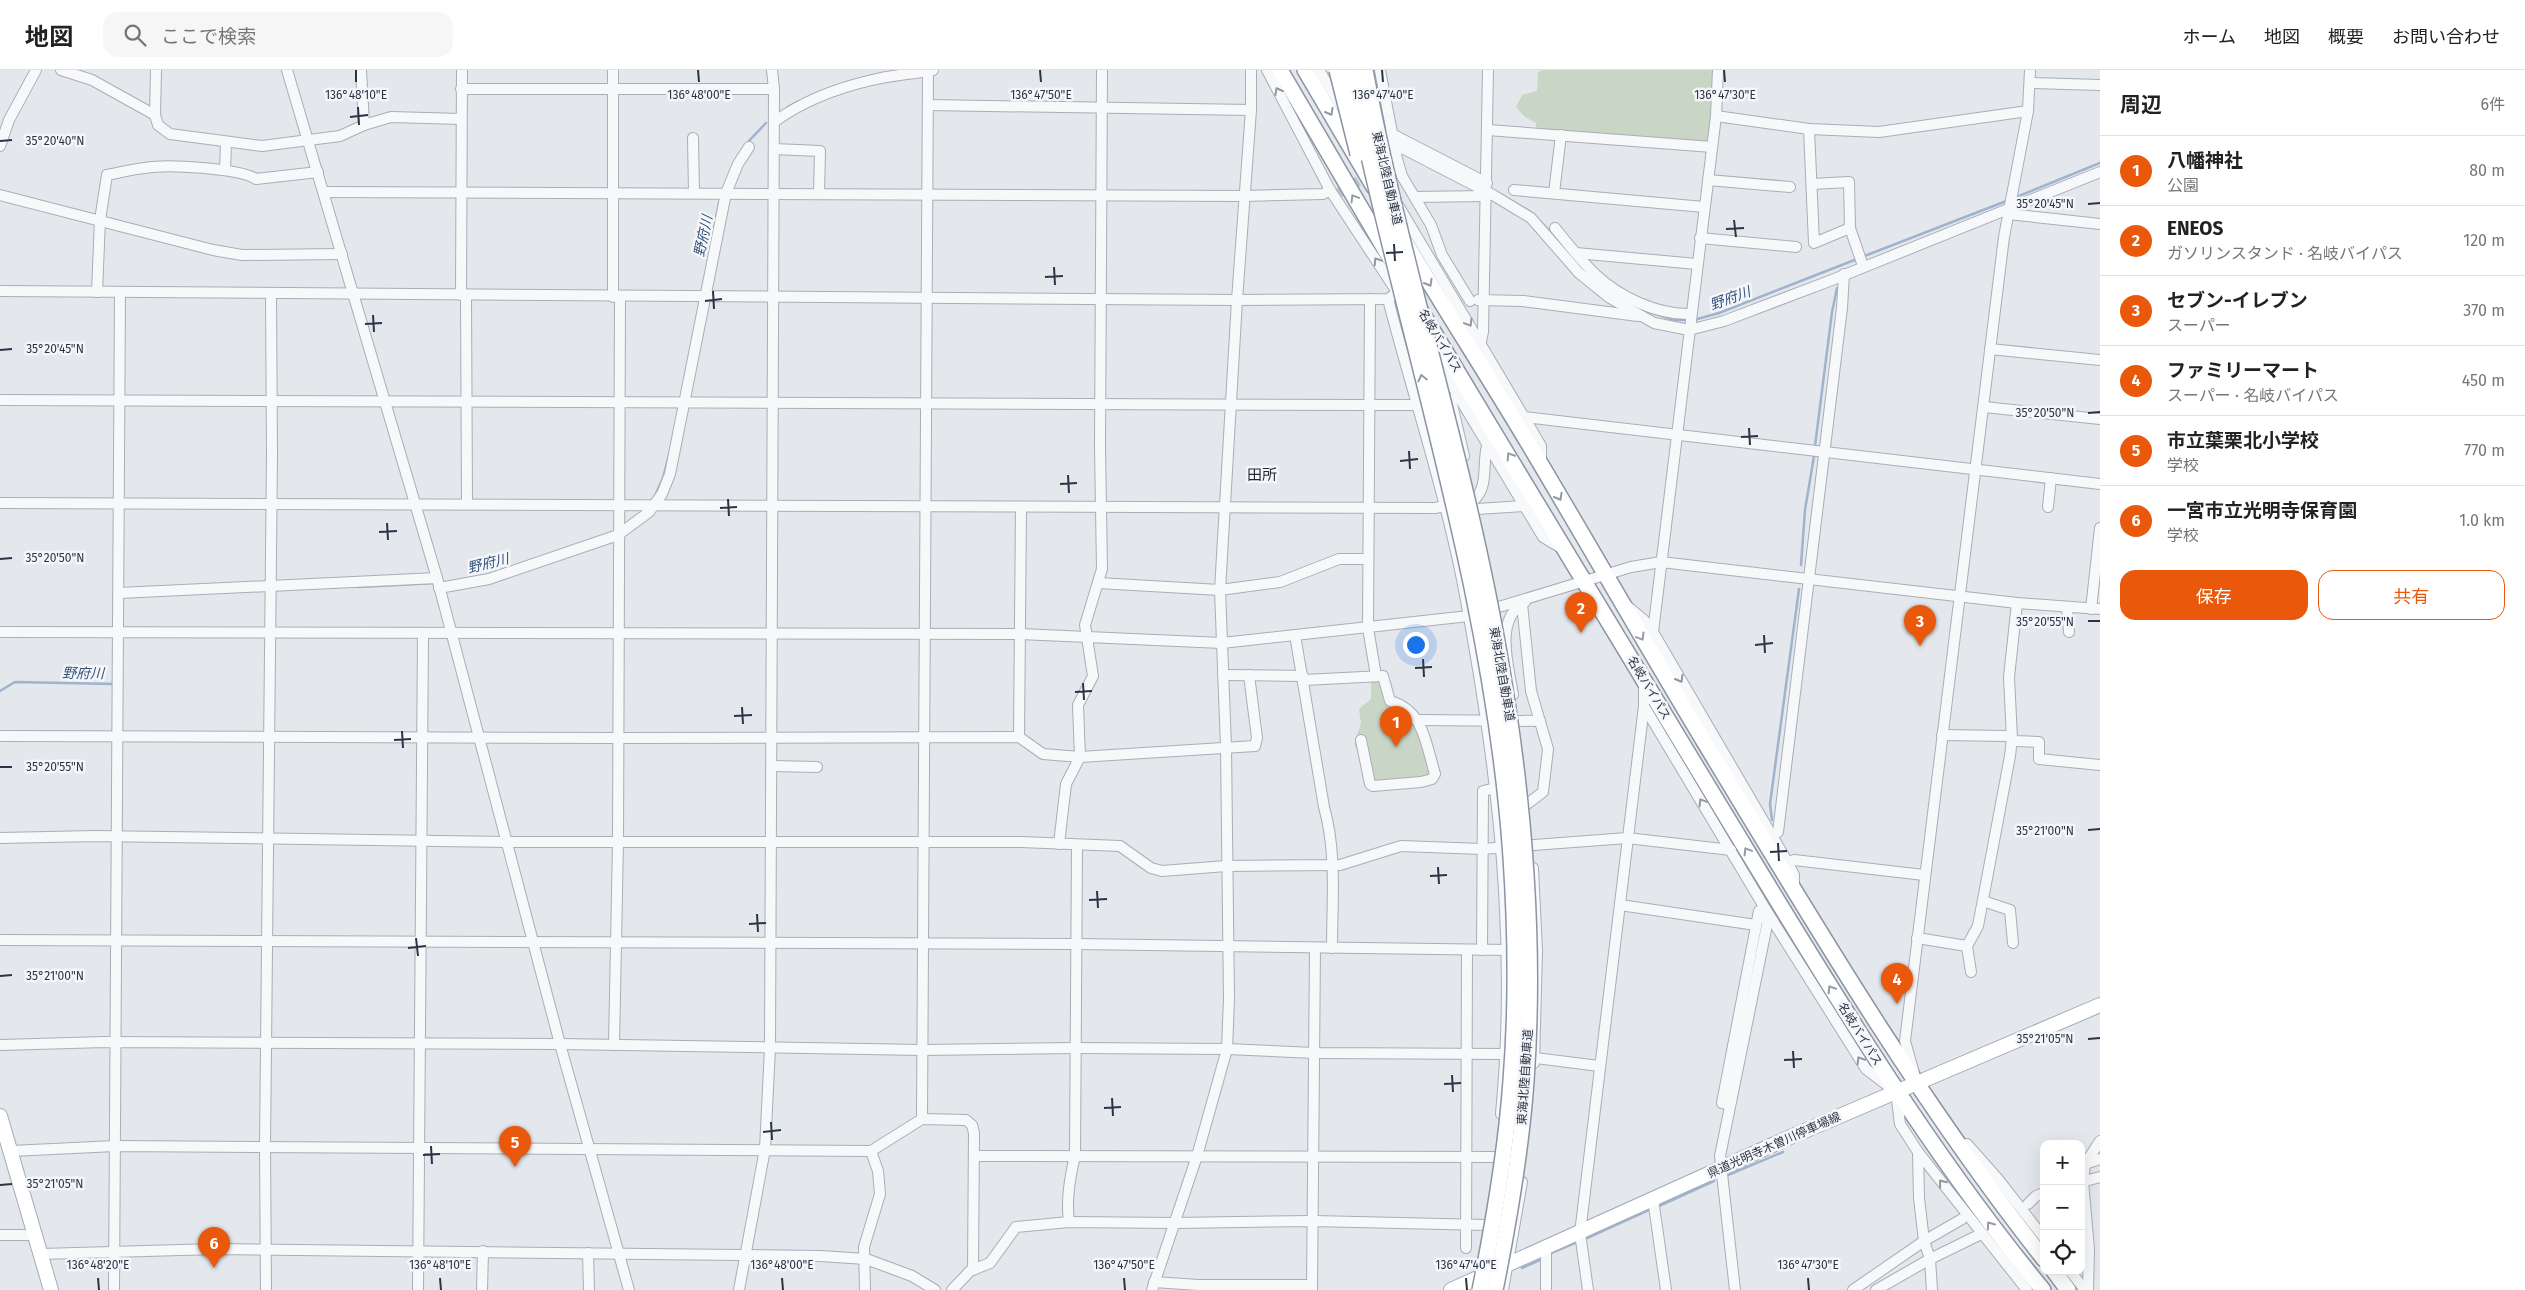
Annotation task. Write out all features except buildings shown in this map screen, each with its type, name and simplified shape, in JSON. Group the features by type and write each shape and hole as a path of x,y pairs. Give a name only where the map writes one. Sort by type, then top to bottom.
{"highway":[{"name":"名岐バイパス","path":"1280,70 1564,549 1896,1092 1998,1236 2043,1290"},
{"name":"名岐バイパス","path":"1305,70 1441,304 1541,465 1604,576 1794,891 1886,1039 1990,1190 2040,1254"},
{"path":"1337,70 1355,145 1412,332"},
{"name":"東海北陸自動車道","path":"1350,70 1380,208 1412,332 1467,568 1483,652 1504,790 1511,854 1515,1005 1511,1081 1504,1152 1476,1286"},
{"name":"東海北陸自動車道","path":"1365,70 1394,206 1483,571 1500,657 1519,789 1529,926 1528,1054 1519,1154 1495,1290"},
{"path":"2057,1275 2068,1290"}],"main road":[{"name":"県道光明寺木曽川停車場線","path":"1450,1290 1476,1286 1508,1264 1916,1083 2100,1005"},
{"path":"0,1116 3,1136 10,1151 51,1290"}],"street":[{"path":"0,146 9,120 36,70"},
{"path":"61,70 93,75 155,115"},
{"path":"156,70 155,115 158,124 170,134 262,146 340,136 364,125 391,117 461,119"},
{"path":"287,70 438,583 478,738 535,942 560,1044 629,1290"},
{"path":"361,70 364,125"},
{"path":"462,70 461,119 467,400 467,504"},
{"path":"613,70 619,401 618,842 614,1045"},
{"path":"739,1290 765,1149 770,1048 773,738 771,634 774,89 772,70"},
{"path":"774,122 797,105 853,85 873,79 930,70 928,105 928,403 922,1120"},
{"path":"1059,844 1066,784 1080,757 1078,706 1093,676 1085,626 1102,570 1100,403 1102,70"},
{"path":"1267,70 1334,193 1398,292 1454,398 1487,446 1543,537 1564,549"},
{"path":"1319,70 1481,341 1524,417 1540,446 1541,465"},
{"path":"1380,70 1393,161 1431,225 1442,255 1470,300"},
{"path":"1481,341 1484,332 1488,70"},
{"path":"1653,632 1716,116 1718,70"},
{"path":"1916,1083 1905,1041 1990,349 2008,210 2028,111 2031,83 2030,70"},
{"path":"1249,71 1251,110 1223,506 1220,590 1226,748 1227,1049 1196,1156 1153,1286 1312,1287 1315,948"},
{"path":"2031,83 2100,84"},
{"path":"461,89 774,89"},
{"path":"928,105 1251,110"},
{"path":"1716,116 1809,129 1879,132 2028,111"},
{"path":"1809,129 1814,243 1850,228"},
{"path":"1488,130 1712,147"},
{"path":"1554,194 1561,135"},
{"path":"694,138 694,192"},
{"path":"1391,139 1486,189 1531,218 1591,284 1654,323 1724,321 1844,274 1861,261 2008,210 2100,172"},
{"path":"225,170 226,142"},
{"path":"119,596 438,583 489,579 618,532 640,520 668,479 722,193 749,147"},
{"path":"774,149 820,151 819,193"},
{"path":"97,292 100,220 107,175 143,168 225,170 249,174 256,178 318,172"},
{"path":"1708,180 1790,187"},
{"path":"1812,184 1849,182 1850,228 1861,261"},
{"path":"1414,197 1486,189"},
{"path":"1514,190 1704,207"},
{"path":"324,192 928,193 1245,196 1334,193"},
{"path":"0,195 213,250 242,255 342,254"},
{"path":"2008,210 2100,224"},
{"path":"1555,228 1597,277 1637,301 1690,322"},
{"path":"1700,238 1796,247"},
{"path":"1576,253 1697,264"},
{"path":"1772,836 1778,832 1842,308 1844,274"},
{"path":"0,292 1237,300 1388,299 1398,292"},
{"path":"114,1290 118,736 116,632 119,596 120,293"},
{"path":"266,1290 265,1146 272,503 271,294"},
{"path":"1370,299 1368,628 1376,676"},
{"path":"1388,299 1445,507 1469,616 1496,788 1503,848 1508,950 1505,1054 1496,1157 1476,1286"},
{"path":"1458,304 1470,300 1523,301 1641,316"},
{"path":"1990,349 2100,360"},
{"path":"0,400 467,400 1368,405 1418,404 1454,398"},
{"path":"1454,398 1486,553 1493,609"},
{"path":"1984,407 2100,419"},
{"path":"1524,417 2100,484"},
{"path":"1476,504 1483,489 1484,455 1487,446"},
{"path":"2048,507 2051,478"},
{"path":"0,503 1369,508 1445,507 1476,504 1524,506"},
{"path":"1019,738 1021,507"},
{"path":"0,632 1020,634 1222,643 1469,616 1630,567 1661,562 2017,603 2095,609 2100,528"},
{"path":"1098,583 1220,590 1280,582 1339,559 1367,559"},
{"path":"1503,1290 1525,1159 1535,1057 1537,951 1527,804 1506,637 1510,616 1522,604 1537,596"},
{"path":"1619,600 1632,609 1653,632 1788,863 1794,875 1794,891"},
{"path":"1971,972 1967,946 1978,926 2012,739 2009,677 2017,603"},
{"path":"1522,604 1531,691 1548,749 1543,792 1527,804"},
{"path":"2067,607 2069,632"},
{"path":"418,1290 423,634"},
{"path":"1295,635 1304,678 1324,807 1330,830 1333,863 1332,948"},
{"path":"1223,674 1304,678 1383,676 1390,701 1400,704 1419,720 1435,774 1432,779 1421,782 1373,786 1370,784 1361,740"},
{"path":"0,736 1019,738 1043,754 1080,757 1255,746 1257,738 1249,675"},
{"path":"1588,1290 1580,1233 1644,706 1644,680"},
{"path":"1644,706 1731,850 1768,919 1866,1069 1896,1092 1900,1124 1918,1152 2027,1290"},
{"path":"1419,720 1540,721"},
{"path":"1942,734 2007,736 2016,741 2039,742 2039,759 2100,765"},
{"path":"772,766 817,767"},
{"path":"1482,950 1483,791 1496,788"},
{"path":"0,838 95,836 117,838 507,842 772,841 1059,844 1120,846 1151,868 1162,871 1226,866 1333,863 1340,865 1401,846 1482,849 1627,838 1731,850"},
{"path":"1070,1222 1068,1207 1069,1183 1076,1155 1077,845"},
{"path":"1788,863 1794,860 1924,875"},
{"path":"1983,901 2010,910 2013,943"},
{"path":"1620,906 1756,925"},
{"path":"1730,1105 1722,1104 1758,911 1768,919"},
{"path":"1735,1290 1720,1156 1768,919"},
{"path":"1917,938 1967,946"},
{"path":"0,940 1077,944 1508,950"},
{"path":"1466,1248 1467,950"},
{"path":"0,1045 266,1043 560,1044 923,1050 1227,1049 1314,1053 1505,1054 1599,1066"},
{"path":"1931,1104 1998,1179 2040,1233"},
{"path":"10,1151 115,1146 871,1151 922,1120 966,1120 972,1124 974,1133 973,1270"},
{"path":"2085,1162 2100,1140"},
{"path":"865,1290 866,1259 864,1247 880,1194 878,1171 871,1151"},
{"path":"1918,1152 1919,1198 1924,1241 1930,1258 1932,1290"},
{"path":"975,1156 1313,1155 1496,1157"},
{"path":"2085,1164 2100,1159"},
{"path":"2085,1181 2100,1177"},
{"path":"2083,1185 2095,1249 2086,1290"},
{"path":"2028,1204 2040,1194"},
{"path":"1653,1199 1666,1290"},
{"path":"1853,1290 1924,1241 1962,1219"},
{"path":"952,1290 973,1270 990,1263 1016,1227 1070,1222 1313,1221 1486,1225"},
{"path":"0,1235 35,1235"},
{"path":"1876,1290 1930,1258 1979,1235"},
{"path":"1546,1248 1546,1290"},
{"path":"41,1254 114,1250 417,1250 618,1254 745,1254 866,1259 912,1276 935,1290"},
{"path":"482,1290 483,1251"},
{"path":"588,1253 589,1290"},
{"path":"2073,1275 2086,1290"}],"green space":[{"path":"1543,70 1718,70 1712,142 1536,133 1536,123 1525,117 1516,107 1522,95 1537,91 1538,72"},
{"path":"1383,676 1390,701 1419,720 1433,775 1370,784 1365,753 1357,750 1354,744 1361,723 1359,709 1371,699 1371,679"}],"waterway":[{"name":"野府川","path":"788,107 799,101"},
{"name":"野府川","path":"746,144 766,123"},
{"name":"野府川","path":"2014,198 2100,163"},
{"name":"野府川","path":"1503,196 1531,212"},
{"name":"野府川","path":"1862,257 2009,200"},
{"name":"野府川","path":"713,235 719,203"},
{"name":"野府川","path":"1540,221 1565,248"},
{"name":"野府川","path":"1694,320 1719,313 1857,259"},
{"path":"1815,446 1832,312 1837,288"},
{"name":"野府川","path":"1643,310 1674,320 1688,320"},
{"name":"野府川","path":"654,498 663,478 670,451"},
{"path":"1801,565 1805,510 1814,456"},
{"name":"野府川","path":"358,587 435,583"},
{"path":"1772,820 1770,804 1799,589"},
{"name":"野府川","path":"0,691 15,682 113,684 113,681"},
{"path":"1728,1175 1783,1152"},
{"path":"1659,1206 1714,1181"},
{"path":"1587,1238 1651,1209"},
{"path":"1549,1254 1577,1242"},
{"path":"1522,1268 1542,1259"}],"tunnel":[{"path":"1337,194 1372,173"}],"place":[{"name":"ENEOS","path":"1581,633"},
{"name":"セブン-イレブン","path":"1920,646"},
{"name":"八幡神社","path":"1396,747"},
{"name":"ファミリーマート","path":"1897,1004"},
{"name":"市立葉栗北小学校","path":"515,1167"},
{"name":"一宮市立光明寺保育園","path":"214,1268"}],"district":[{"name":"田所","path":"1262,475"}]}
